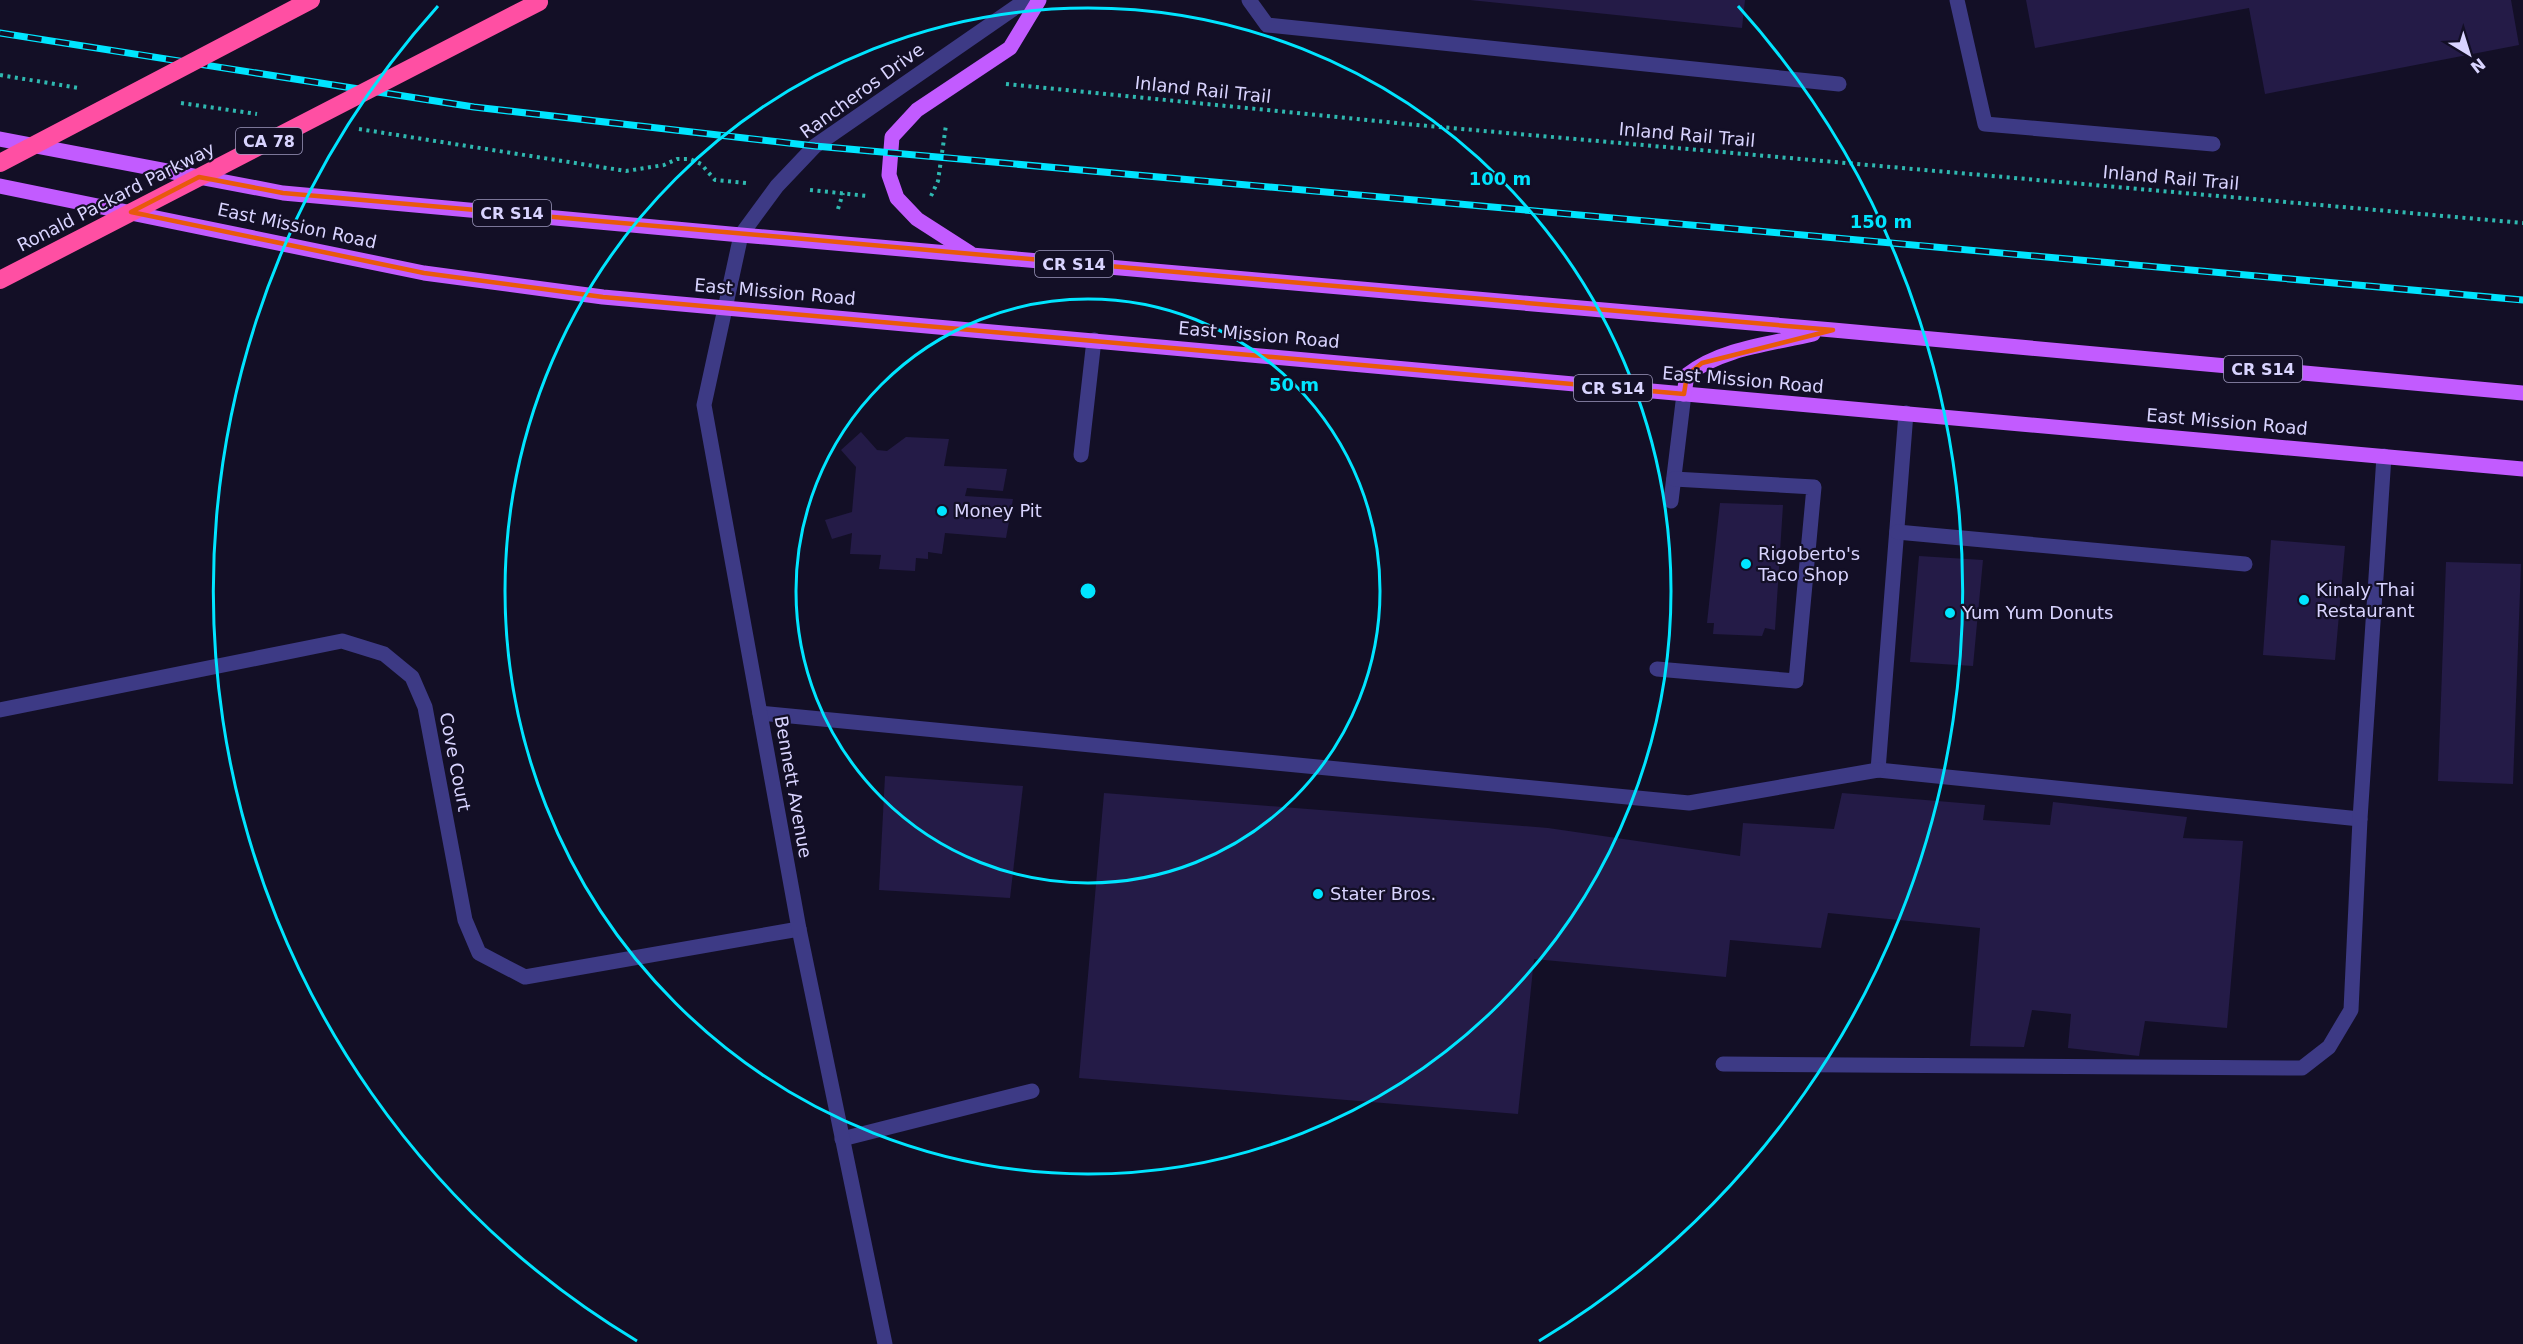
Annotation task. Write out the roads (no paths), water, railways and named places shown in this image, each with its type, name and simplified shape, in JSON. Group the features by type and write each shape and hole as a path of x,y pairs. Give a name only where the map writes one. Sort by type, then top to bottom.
{"highway":[{"path":"0,163 311,0"},
{"name":"Ronald Packard Parkway","path":"0,280 538,2"}],"main road":[{"path":"972,255 917,219 897,198 889,175 892,137 917,110 1010,48 1039,0"},
{"name":"East Mission Road","path":"0,139 283,193 2523,393"},
{"name":"East Mission Road","path":"0,186 424,273 603,297 2523,469"},
{"path":"1684,394 1687,375 1702,363 1751,348 1833,330"}],"street":[{"name":"Rancheros Drive","path":"741,235 777,186 815,146 1026,0"},
{"path":"1249,0 1267,25 1839,84"},
{"path":"1957,0 1986,124 2213,144"},
{"name":"Bennett Avenue","path":"741,235 704,405 799,929 885,1344"},
{"path":"1081,455 1094,340"},
{"path":"1671,501 1684,394"},
{"path":"1878,770 1906,413"},
{"path":"1723,1064 2302,1068 2329,1047 2351,1010 2360,819 2384,456"},
{"path":"1657,669 1796,681 1800,647 1814,488 1674,479"},
{"path":"1897,531 2245,564"},
{"name":"Cove Court","path":"0,710 342,641 384,654 412,677 425,707 465,920 480,952 525,977 799,929"},
{"path":"760,713 1689,803 1878,770 2360,819"},
{"path":"843,1139 1032,1090"}],"railway":[{"path":"0,33 474,107 815,146 2523,300"}],"place":[{"name":"Money Pit","path":"942,511"},
{"name":"Rigoberto's Taco Shop","path":"1746,564"},
{"name":"Kinaly Thai Restaurant","path":"2304,600"},
{"name":"Yum Yum Donuts","path":"1950,613"},
{"name":"Stater Bros.","path":"1318,894"}]}
